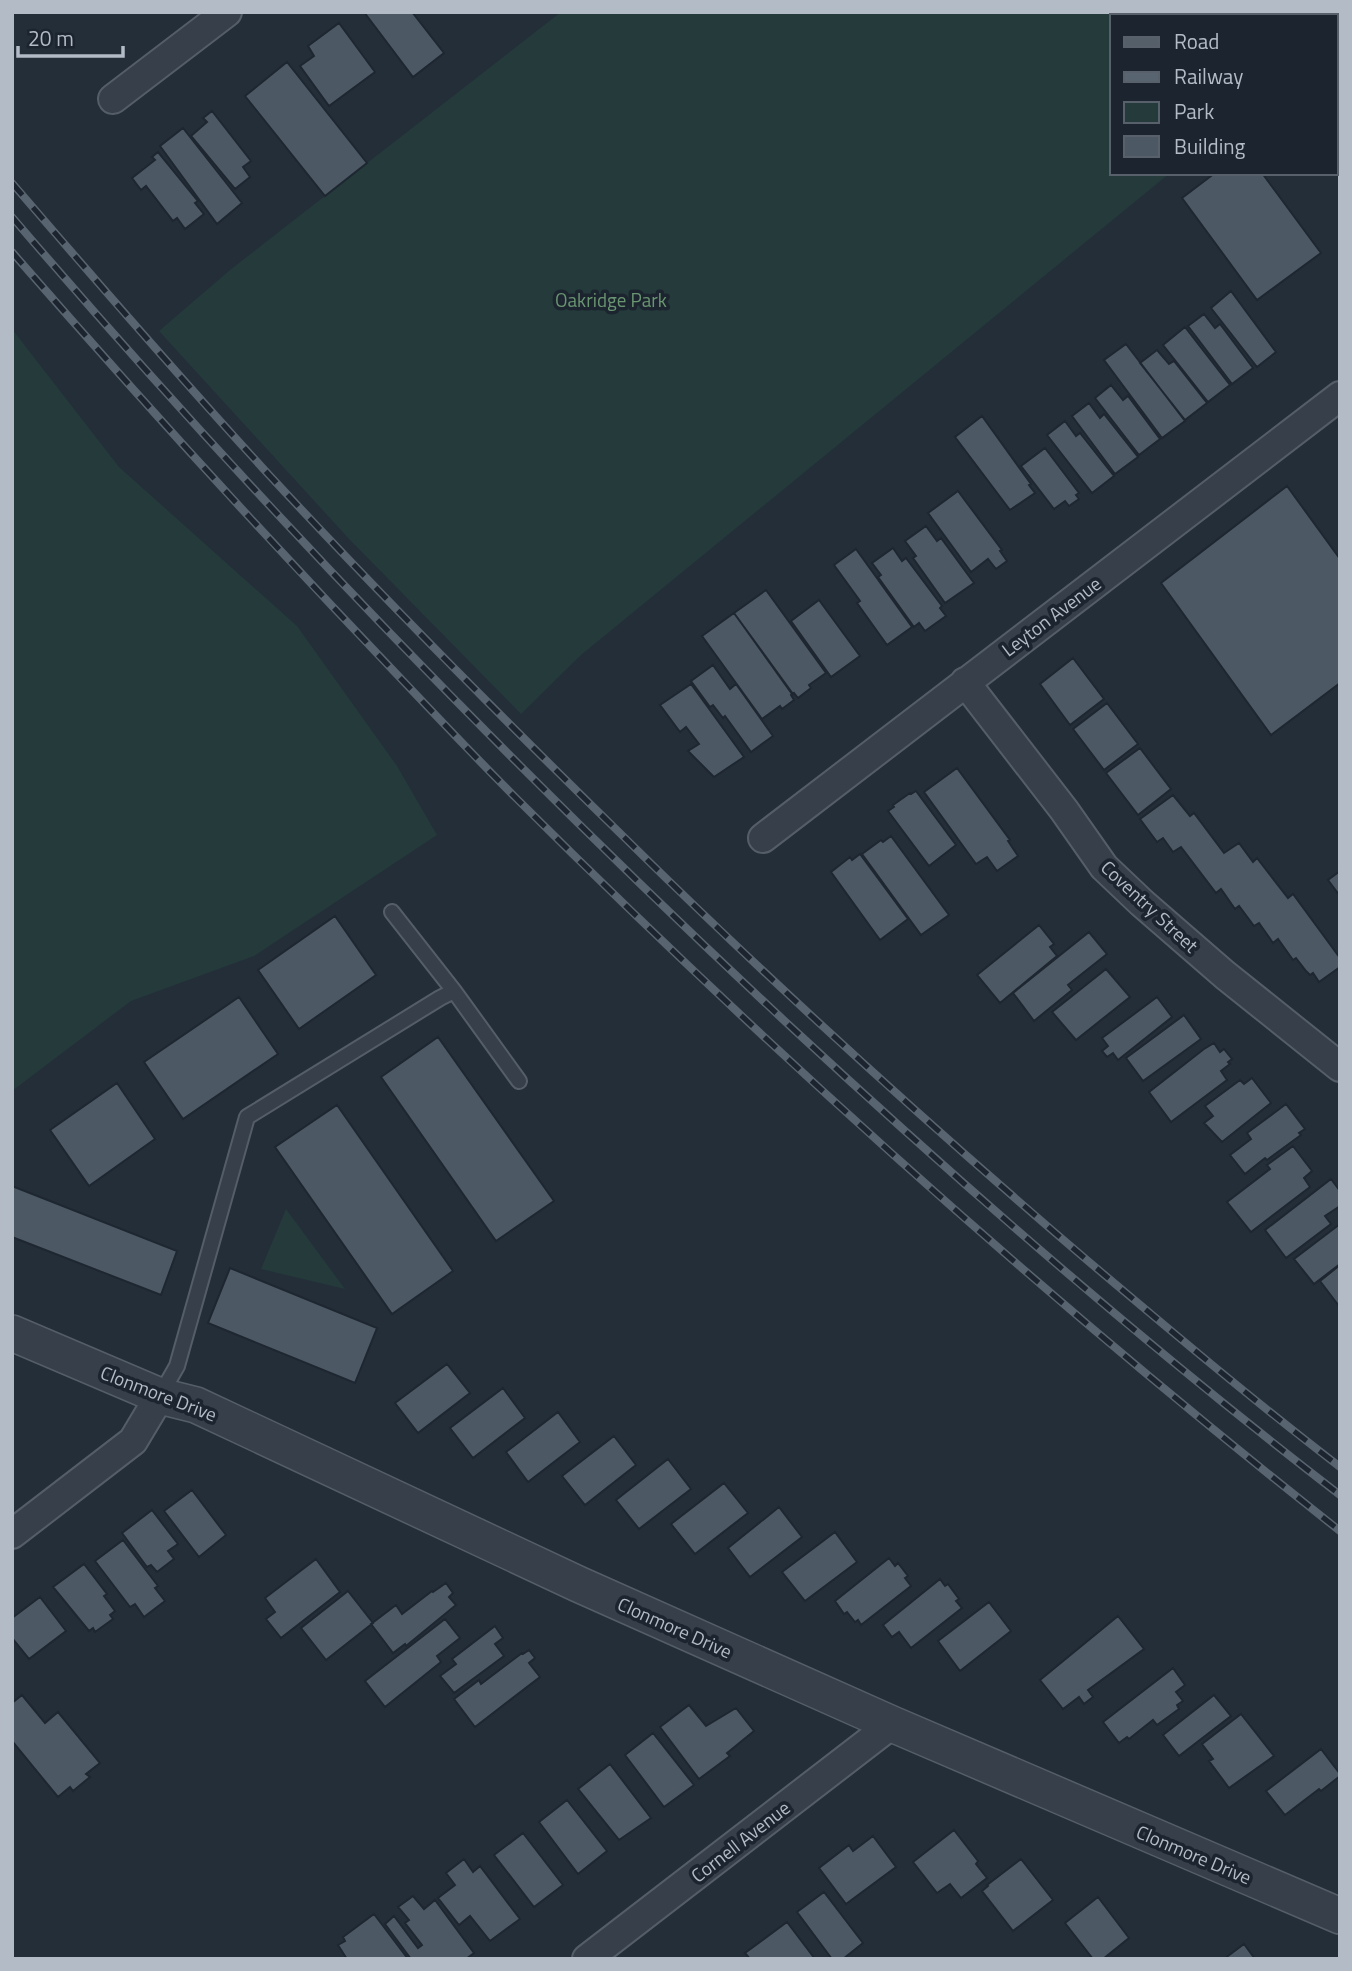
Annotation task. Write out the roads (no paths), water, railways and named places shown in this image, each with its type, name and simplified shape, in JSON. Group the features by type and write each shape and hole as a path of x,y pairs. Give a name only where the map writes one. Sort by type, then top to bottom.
{"street":[{"path":"113,99 228,12"},
{"name":"Leyton Avenue","path":"762,838 1340,396"},
{"name":"Coventry Street","path":"965,682 1064,810 1104,867 1225,975 1337,1061"},
{"name":"Clonmore Drive","path":"12,1333 160,1396 196,1405 578,1584 892,1724 1340,1916"},
{"path":"12,1534 133,1441 160,1396"},
{"name":"Cornell Avenue","path":"587,1959 892,1724"}],"lane":[{"path":"392,912 519,1081"},
{"path":"160,1396 177,1366 247,1117 428,1005 454,992"}],"railway":[{"path":"12,183 172,367 314,523 492,706 684,895 854,1055 1029,1210 1213,1366 1340,1467"},
{"path":"12,217 104,323 293,531 487,733 688,930 856,1087 991,1207 1198,1383 1340,1495"},
{"path":"12,252 305,578 487,769 614,894 917,1176 1126,1357 1340,1531"}],"park label":[{"name":"Oakridge Park","path":"611,299"}]}
